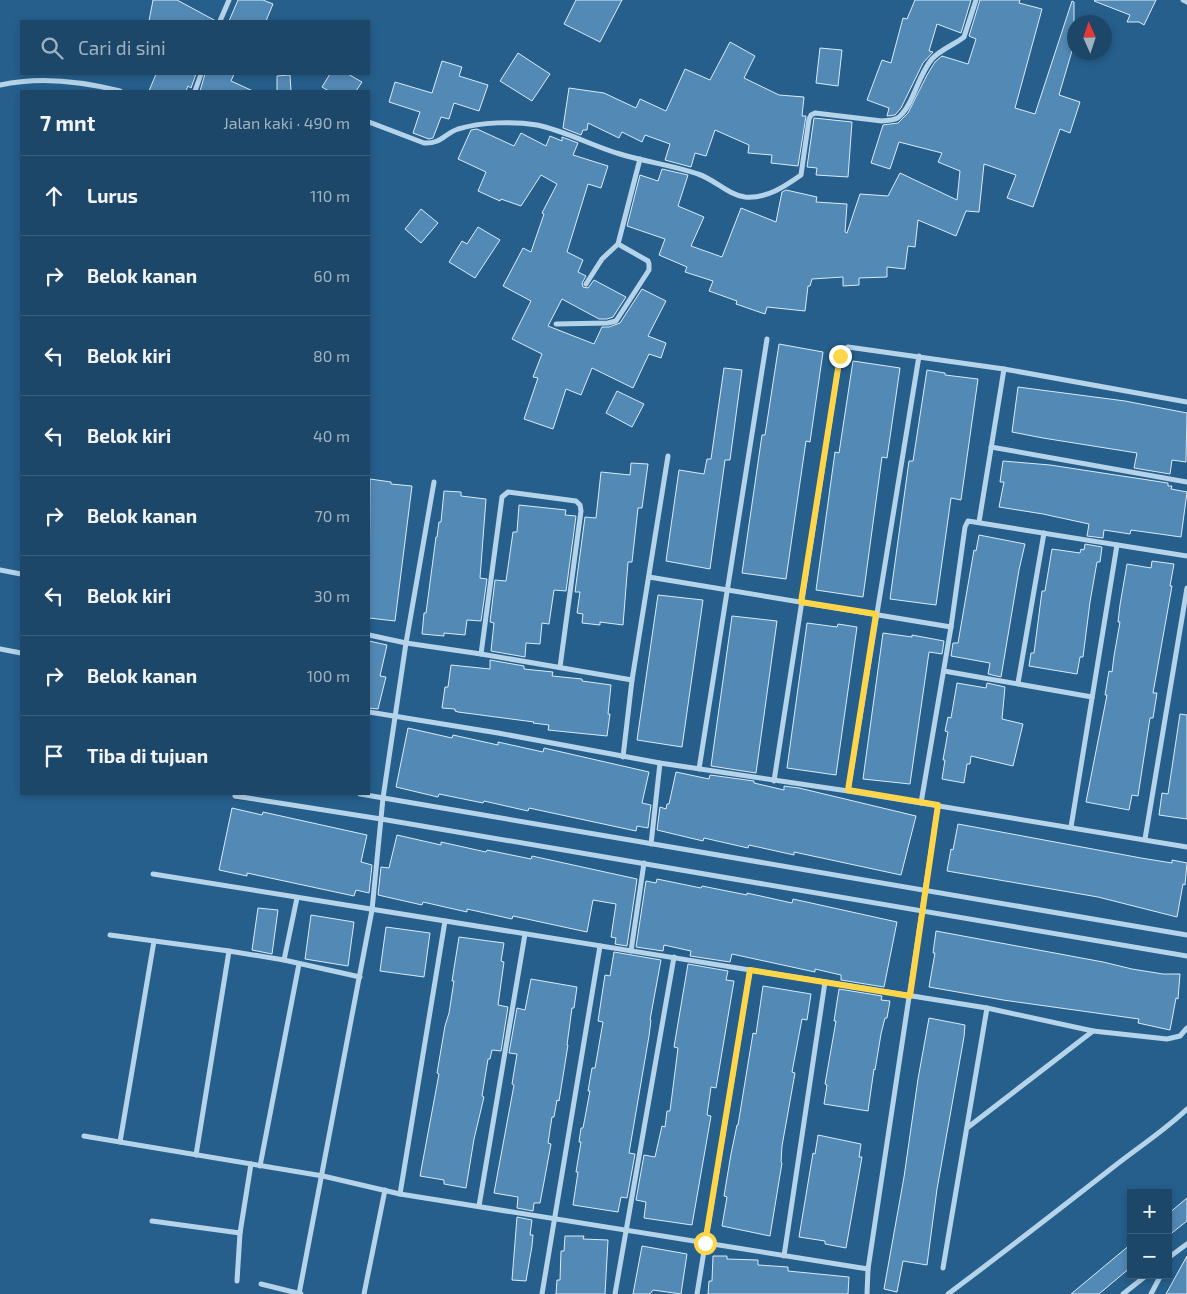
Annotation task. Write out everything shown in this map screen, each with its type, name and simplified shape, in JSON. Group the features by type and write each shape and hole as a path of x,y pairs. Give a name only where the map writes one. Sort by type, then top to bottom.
{"street":[{"path":"220,20 229,0"},
{"path":"370,122 424,143 433,143 455,130 478,124 536,125 554,129 619,154 699,174 734,194 744,197 769,194 779,190 801,175 811,115 882,121 900,117 924,68 940,52 964,37 976,0"},
{"path":"1183,0 1187,2"},
{"path":"195,90 202,75"},
{"path":"0,85 61,80 93,84 116,90"},
{"path":"586,284 602,259 618,244 640,159"},
{"path":"556,324 608,324 618,319 650,266 648,261 618,244"},
{"path":"699,769 766,340"},
{"path":"774,781 840,356 843,350 848,347 919,356 1004,369 1187,402"},
{"path":"848,790 919,356"},
{"path":"979,522 1004,369"},
{"path":"991,447 1187,482"},
{"path":"623,757 632,680 668,456"},
{"path":"261,1284 300,1294 372,910 381,819 395,717 434,482"},
{"path":"481,654 502,497 508,492 576,501 580,505 581,511 560,667"},
{"path":"922,803 951,627 965,527 968,521 1187,556"},
{"path":"1018,684 1044,533"},
{"path":"1071,827 1117,545"},
{"path":"0,570 20,574"},
{"path":"649,577 951,627"},
{"path":"1146,839 1187,588"},
{"path":"370,635 406,643 632,680"},
{"path":"0,649 20,653"},
{"path":"944,671 1092,697"},
{"path":"370,712 498,733 623,757 774,781 848,790 1187,847"},
{"path":"651,844 660,763"},
{"path":"366,795 1187,936"},
{"path":"235,796 644,863 1187,956"},
{"path":"867,1294 868,1269 938,805"},
{"path":"631,951 644,863"},
{"path":"154,874 987,1008 1093,1031 1167,1038 1180,1036 1187,1028"},
{"path":"284,960 297,898"},
{"path":"400,1194 445,921"},
{"path":"479,1206 525,934"},
{"path":"110,935 229,950 360,977"},
{"path":"120,1142 154,941"},
{"path":"542,1294 600,946"},
{"path":"196,1155 229,950"},
{"path":"615,1294 674,957"},
{"path":"260,1166 299,964"},
{"path":"697,1294 750,970"},
{"path":"784,1256 825,982"},
{"path":"943,1268 987,1008"},
{"path":"967,1128 1093,1031"},
{"path":"948,1294 1123,1159 1164,1130 1187,1109"},
{"path":"84,1136 323,1176 400,1194 868,1269"},
{"path":"237,1281 240,1233 251,1164"},
{"path":"364,1294 385,1190"},
{"path":"152,1221 240,1233"},
{"path":"1172,1256 1187,1244"},
{"path":"1123,1294 1141,1279"},
{"path":"1151,1294 1159,1279"}],"building":[{"path":"153,0 177,0 214,20 149,20"},
{"path":"238,0 263,0 273,4 266,20 229,20"},
{"path":"576,0 622,0 600,42 564,24"},
{"path":"915,0 971,0 961,33 937,24 929,51 933,52 923,63 901,108 895,115 887,116 889,108 867,100 882,60 891,63 903,18 907,19"},
{"path":"980,0 1020,0 1019,3 1042,9 1015,108 1035,114 1067,16 1067,60 1069,60 1059,95 1080,102 1070,133 1060,129 1033,207 1007,198 1016,175 984,164 979,212 966,211 956,236 918,220 915,247 908,246 905,269 887,267 887,277 859,278 859,285 843,286 843,277 812,279 810,286 808,286 805,311 767,307 765,314 736,304 737,301 709,291 713,281 685,272 687,267 659,255 665,239 627,226 640,175 658,181 662,169 688,175 678,206 704,217 691,246 722,257 741,208 776,222 782,192 786,190 817,197 816,202 847,204 845,232 847,233 860,194 888,196 900,173 957,200 960,171 938,162 942,153 899,142 890,169 871,163 883,125 898,123 908,113 935,62 942,56 968,64 976,39 969,36"},
{"path":"1095,0 1156,0 1144,25 1139,22 1127,22 1130,15"},
{"path":"1072,1 1074,2 1074,15 1067,15"},
{"path":"730,42 755,56 744,78 779,95 804,97 802,116 806,116 798,166 771,163 772,155 748,153 749,145 715,130 706,156 695,153 691,167 665,160 670,144 645,135 642,142 622,132 619,138 588,123 587,130 583,130 581,135 563,128 569,88 604,93 636,108 640,99 666,111 685,69 710,80"},
{"path":"820,48 842,50 838,86 816,83"},
{"path":"518,53 550,74 532,101 500,81"},
{"path":"442,61 462,67 459,76 488,85 479,111 454,103 449,119 441,117 433,138 429,139 413,133 420,112 389,102 395,82 432,93"},
{"path":"156,75 196,75 191,88 188,86 186,90 149,90"},
{"path":"205,75 234,75 231,81 251,90 200,90"},
{"path":"290,75 291,90 277,90 277,76"},
{"path":"329,75 350,75 362,82 357,90 327,90 322,87"},
{"path":"814,118 852,122 848,177 816,175 817,168 807,167"},
{"path":"477,129 514,146 521,133 546,146 550,136 562,141 562,137 578,143 573,155 608,166 601,188 588,184 567,252 583,260 578,272 586,276 582,283 583,287 588,288 594,280 626,297 613,317 607,319 599,319 562,299 548,326 594,344 602,327 609,327 620,323 642,289 666,301 648,336 666,343 661,358 649,354 633,388 592,368 581,395 566,389 553,429 524,419 538,378 533,377 542,354 512,339 531,301 503,286 523,248 531,252 544,214 542,213 557,184 541,175 521,206 501,199 500,201 478,191 486,172 458,159 471,130"},
{"path":"421,209 438,223 421,243 405,229"},
{"path":"478,227 500,240 475,278 449,262 462,241 467,244"},
{"path":"779,344 823,352 810,442 806,441 786,579 742,573 762,435 765,435"},
{"path":"853,361 900,368 887,458 882,457 863,597 816,590 835,452 839,453"},
{"path":"724,368 742,370 730,460 725,460 710,569 666,561 679,470 704,474 707,459 711,459"},
{"path":"927,370 945,373 945,375 978,379 961,500 951,498 936,605 890,599 909,461 913,461"},
{"path":"1018,387 1125,401 1187,413 1186,462 1172,460 1170,474 1134,468 1137,453 1012,432"},
{"path":"617,391 644,404 632,427 606,413"},
{"path":"1003,461 1050,465 1168,483 1168,486 1172,486 1171,489 1187,492 1181,537 1131,530 1130,534 1104,530 1103,538 1087,536 1089,524 999,507 1004,482 1000,482"},
{"path":"631,463 648,464 642,508 638,508 632,562 628,562 623,625 600,622 600,625 582,623 583,614 577,613 580,592 575,592 585,517 596,518 601,472 630,475"},
{"path":"370,479 412,486 395,621 370,618"},
{"path":"444,491 461,492 461,496 486,499 480,578 487,579 481,621 467,620 465,635 444,633 444,636 422,634 436,537 439,522 441,522"},
{"path":"519,505 566,510 565,515 576,516 566,591 554,590 549,624 542,623 540,644 526,643 525,657 491,651 494,623 490,622 495,580 506,581 513,532 517,532"},
{"path":"979,535 1025,544 1001,677 988,674 990,663 951,656 953,643 958,643 974,550 976,551"},
{"path":"1085,544 1102,547 1100,562 1097,562 1090,602 1083,657 1080,657 1077,674 1029,666 1031,653 1034,653 1042,591 1045,591 1052,549 1080,553 1081,549 1084,550"},
{"path":"1152,561 1174,564 1170,586 1172,586 1153,693 1157,693 1153,718 1150,718 1138,796 1132,795 1129,810 1086,802 1107,695 1105,695 1109,671 1112,672 1127,564 1151,568"},
{"path":"658,595 703,600 682,747 637,740"},
{"path":"732,616 777,621 756,773 711,766"},
{"path":"807,623 837,627 838,624 857,627 836,775 787,768"},
{"path":"883,633 912,637 912,635 944,641 942,654 929,652 910,784 863,779"},
{"path":"370,641 387,645 380,676 386,677 378,709 370,708"},
{"path":"490,660 524,666 524,669 553,672 552,676 582,679 582,681 611,685 607,736 548,730 549,725 442,708 445,687 448,687 451,665 490,669"},
{"path":"957,683 986,688 987,683 1005,687 1002,719 1023,724 1013,766 971,756 970,764 967,764 964,783 942,779 948,732 945,731 948,717 951,718"},
{"path":"1180,714 1187,715 1187,819 1159,815 1162,793 1168,794"},
{"path":"408,728 452,738 453,735 543,752 544,748 649,772 642,803 651,805 648,828 637,826 636,831 529,808 528,811 484,801 483,803 439,794 438,797 396,787"},
{"path":"676,772 709,779 710,775 754,781 754,783 784,790 784,786 799,788 916,816 901,875 794,852 794,855 749,845 748,848 704,838 703,841 657,830 660,807 666,809 667,804 669,804"},
{"path":"232,808 262,815 263,812 367,835 361,862 372,865 369,893 356,890 354,896 247,873 247,876 219,870"},
{"path":"958,824 1141,858 1172,863 1172,860 1187,863 1185,885 1183,884 1177,917 1098,897 947,871"},
{"path":"397,835 441,845 441,842 531,859 532,856 637,879 627,946 615,944 616,938 611,937 616,904 593,900 587,932 513,916 512,919 467,909 467,912 423,902 422,905 378,895 381,867 389,868"},
{"path":"657,879 701,888 702,886 747,895 747,893 792,903 793,899 897,922 884,987 841,980 841,975 815,969 815,972 732,954 730,962 690,956 691,951 664,945 663,951 636,947 646,881 656,883"},
{"path":"258,908 278,910 272,954 252,950"},
{"path":"311,915 354,922 348,966 305,959"},
{"path":"386,927 430,933 424,977 380,971"},
{"path":"936,931 1132,969 1163,974 1180,974 1178,999 1176,998 1170,1030 1138,1023 1139,1019 1003,1000 929,987 935,953 933,953"},
{"path":"459,937 504,943 501,961 504,962 498,1005 508,1007 501,1051 492,1050 490,1059 488,1059 482,1096 484,1097 474,1139 466,1188 444,1184 444,1180 420,1176 439,1074 437,1073 445,1026 449,1013"},
{"path":"614,952 661,960 629,1153 635,1154 627,1198 621,1197 618,1212 573,1205 578,1172 576,1172 581,1142 579,1142 581,1128 583,1128 592,1068 595,1068 603,1022 598,1021 605,975 610,976"},
{"path":"688,964 728,971 726,980 734,981 716,1088 711,1087 707,1115 711,1116 692,1225 644,1218 646,1202 636,1200 644,1155 655,1157 662,1126 665,1127 667,1111 670,1111 678,1048 674,1047"},
{"path":"531,979 577,987 574,1008 572,1008 559,1101 557,1100 554,1117 552,1117 548,1143 551,1144 540,1203 534,1203 533,1211 517,1208 518,1197 494,1193 514,1085 512,1084 517,1054 509,1053 517,1008 525,1010"},
{"path":"763,986 811,994 807,1020 802,1019 792,1072 795,1073 782,1146 782,1163 770,1236 722,1226 727,1197 724,1196 731,1154 738,1125 753,1033 756,1034"},
{"path":"839,989 882,996 881,1000 890,1001 874,1069 868,1111 824,1104 827,1085 825,1084 836,1021 834,1021"},
{"path":"929,1018 965,1025 964,1037 937,1189 927,1265 903,1261 897,1292 884,1289"},
{"path":"818,1135 861,1144 859,1157 862,1157 846,1248 825,1244 825,1241 799,1237 813,1153 815,1154"},
{"path":"1187,1198 1187,1221 1172,1233 1172,1211"},
{"path":"517,1217 532,1220 530,1235 533,1235 532,1246 526,1281 512,1280"},
{"path":"565,1236 584,1236 583,1239 608,1240 605,1294 556,1294 557,1280 560,1280 561,1251 564,1251"},
{"path":"642,1246 687,1254 681,1294 653,1290 650,1294 633,1294"},
{"path":"1127,1247 1127,1270 1099,1294 1071,1294"},
{"path":"713,1256 727,1256 727,1259 758,1260 758,1265 788,1267 788,1271 849,1277 848,1294 708,1294 709,1281 712,1281"},
{"path":"1187,1256 1187,1294 1166,1294"}],"route":[{"path":"705,1243 750,970 910,996 938,805 848,790 876,614 801,602 840,356"}]}
